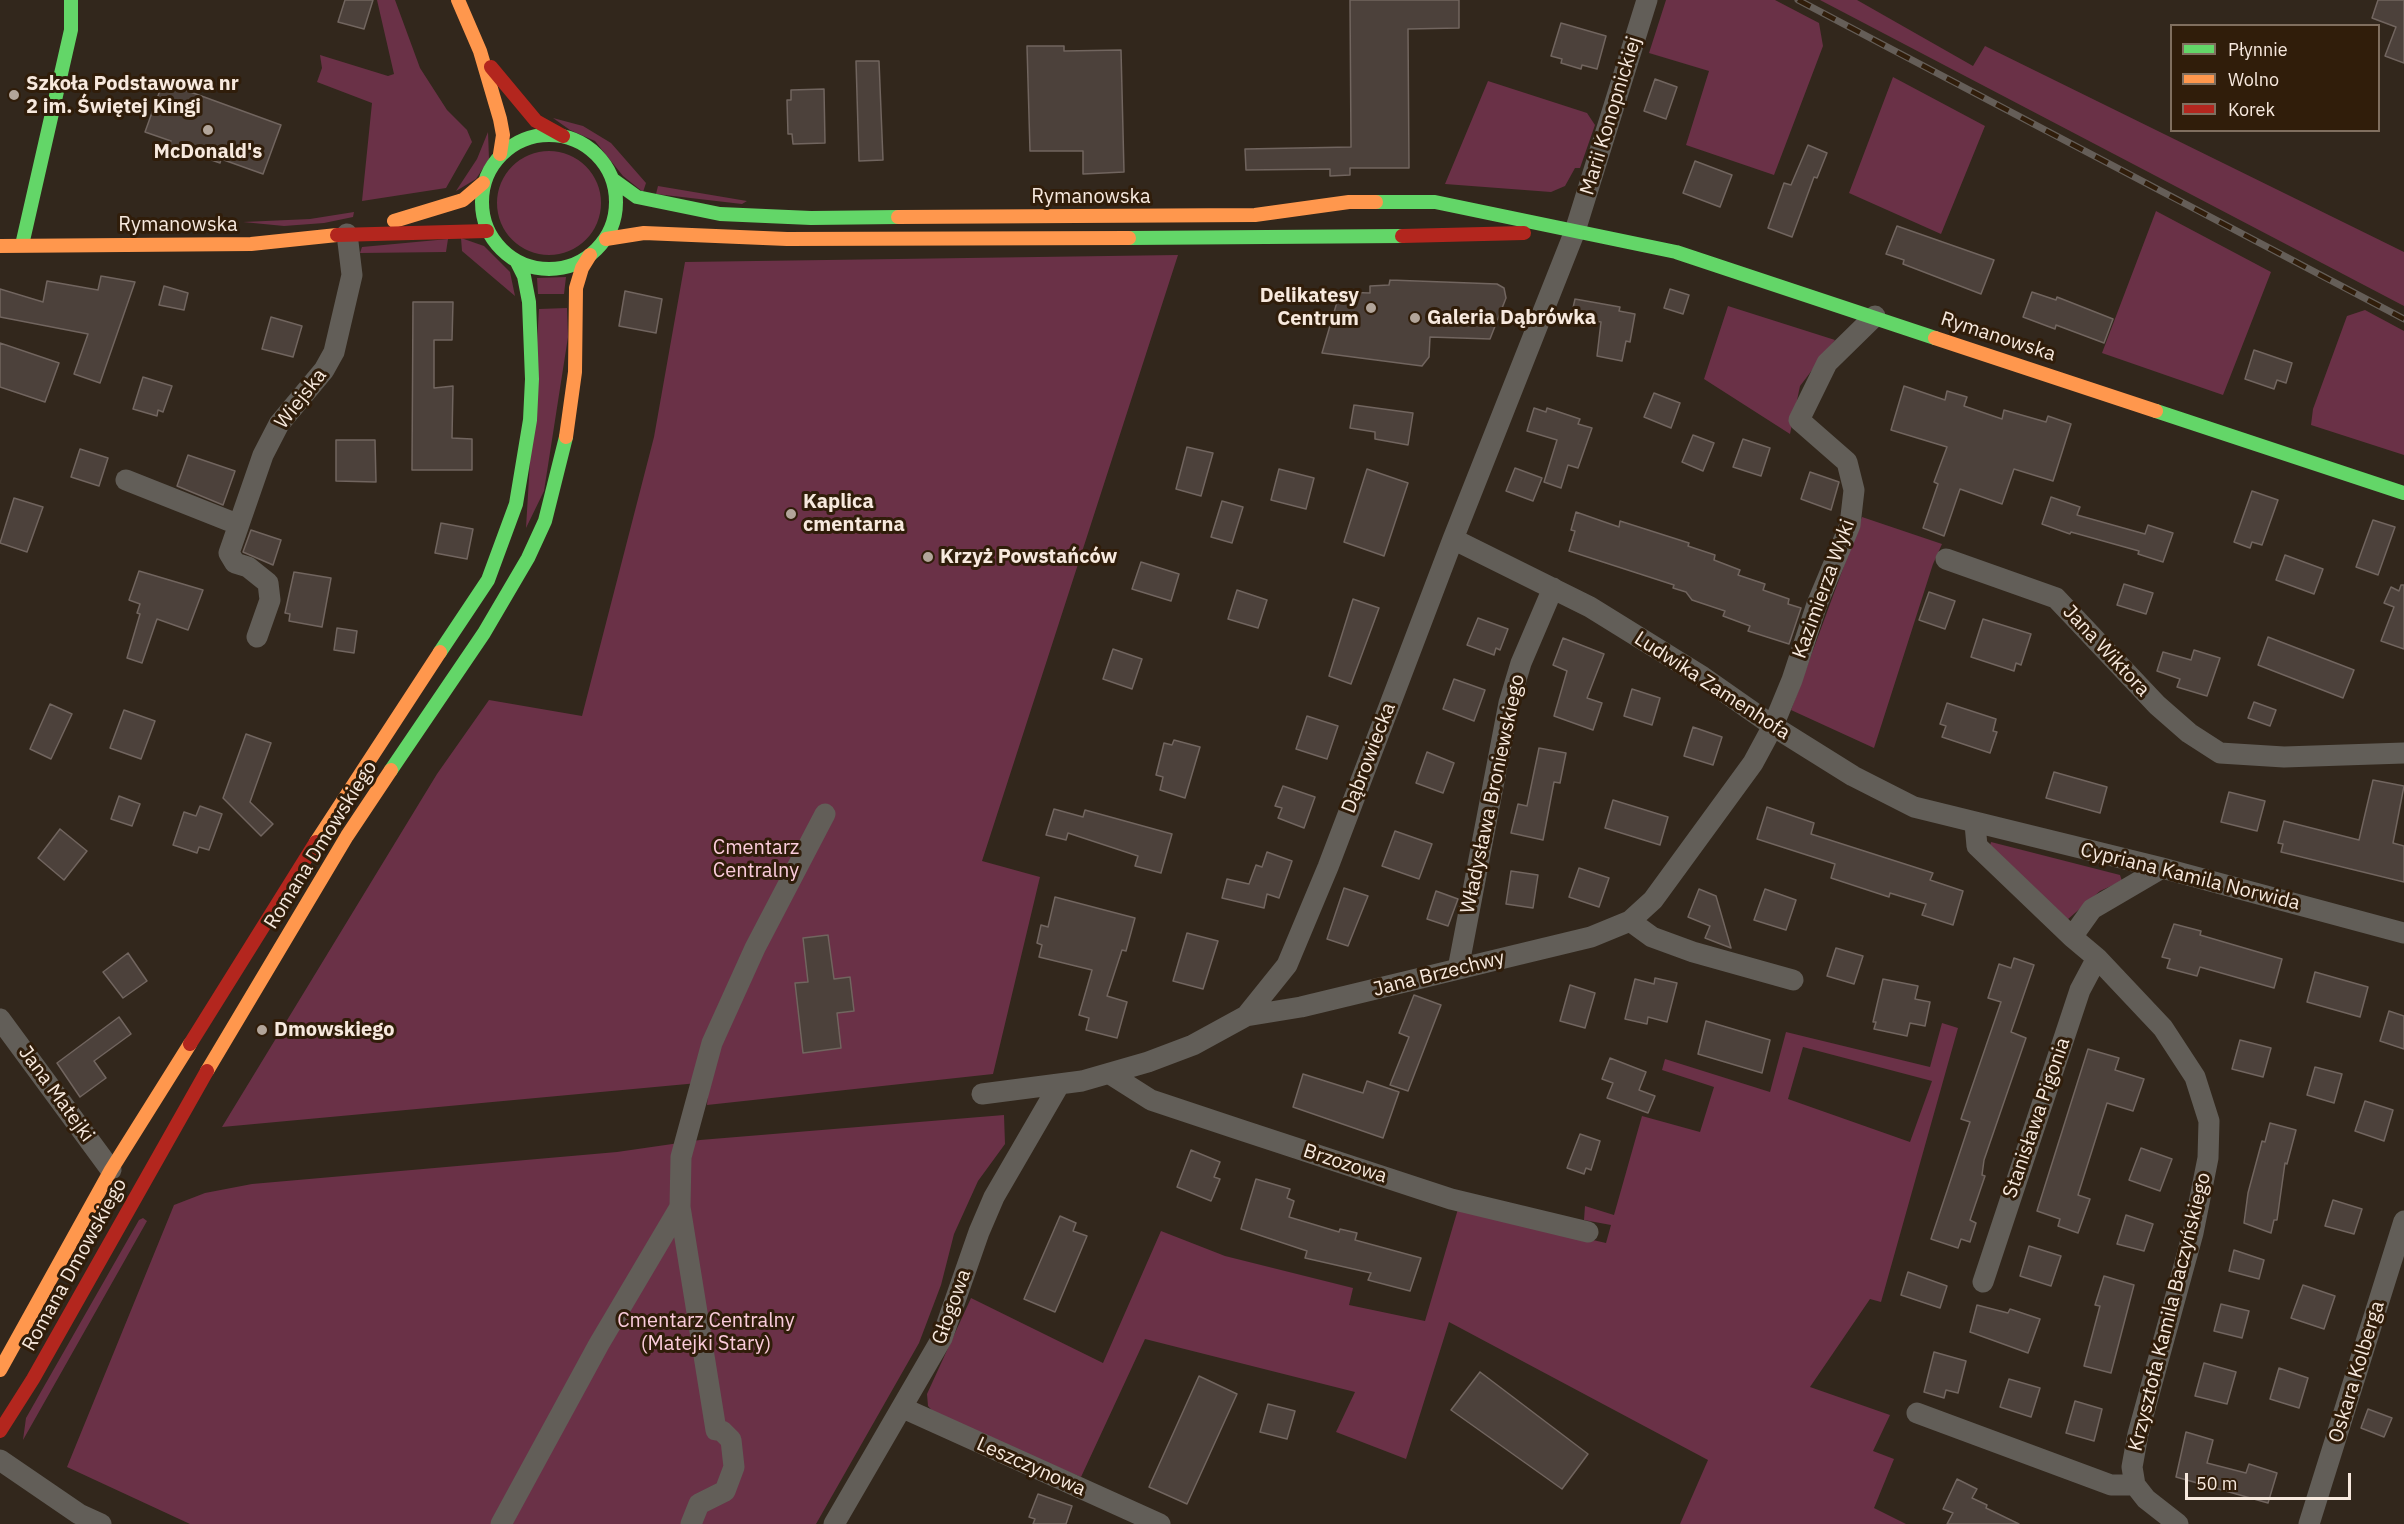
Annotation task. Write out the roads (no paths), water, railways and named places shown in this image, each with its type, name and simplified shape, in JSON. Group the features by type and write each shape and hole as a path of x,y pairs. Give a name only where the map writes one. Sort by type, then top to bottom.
{"main road":[{"path":"22,245 71,30 71,0"},
{"path":"458,0 480,51 503,135 500,154 483,183 481,208 487,231 500,249 517,262 535,268 554,269 573,265 590,255 606,239 613,224 616,201 612,179 605,164 593,151 536,121 523,108 480,51"},
{"path":"500,154 530,137 546,134 563,136"},
{"name":"Rymanowska","path":"612,179 628,193 649,201 720,214 764,216 1255,215 1349,202 1435,202 1676,252 2404,493"},
{"name":"Rymanowska","path":"351,233 450,206 473,194 483,183"},
{"name":"Rymanowska","path":"0,246 251,244 351,233 487,231"},
{"name":"Rymanowska","path":"606,239 644,233 787,239 921,240 1401,236 1575,231"},
{"name":"Romana Dmowskiego","path":"0,1431 33,1379 237,1019 347,836 484,633 528,558 544,521 564,451 575,372 576,288 582,267 590,255"},
{"name":"Romana Dmowskiego","path":"0,1370 111,1170 325,827 461,624 495,564 516,504 531,401 529,302 524,276 517,262"}],"street":[{"name":"Marii Konopnickiej","path":"1575,231 1647,0"},
{"name":"Dąbrowiecka","path":"982,1094 1059,1085 1110,1074 1193,1045 1246,1016 1287,965 1328,867 1453,539 1575,231"},
{"name":"Wiejska","path":"257,637 270,600 268,583 248,567 235,563 229,553 237,524 263,455 279,424 324,370 334,352 352,274 351,233"},
{"name":"Kazimierza Wyki","path":"1773,726 1832,566 1850,525 1854,506 1852,476 1847,462 1799,420 1827,363 1875,316"},
{"path":"126,480 237,524"},
{"name":"Ludwika Zamenhofa","path":"1453,539 1590,607 1703,677 1773,726 1853,776 1914,807 1975,824"},
{"name":"Jana Wiktora","path":"1946,559 2056,598 2157,705 2189,734 2220,753 2284,757 2404,753"},
{"name":"Władysława Broniewskiego","path":"1458,969 1509,703 1521,663 1553,588"},
{"name":"Jana Brzechwy","path":"1246,1016 1301,1007 1591,937 1630,921 1653,900 1719,812 1753,764 1773,726"},
{"path":"691,1524 699,1504 725,1491 734,1467 731,1440 728,1435 716,1430 680,1206 681,1157 712,1043 754,948 825,814"},
{"name":"Cypriana Kamila Norwida","path":"1975,824 2162,868 2404,933"},
{"name":"Krzysztofa Kamila Baczyńskiego","path":"1975,824 1977,846 2097,958 2163,1028 2195,1077 2209,1120 2208,1158 2193,1233 2138,1434 2132,1467 2134,1485"},
{"path":"2072,937 2082,918 2101,902 2162,868"},
{"path":"1630,921 1652,937 1693,952 1793,980"},
{"name":"Stanisława Pigonia","path":"1983,1282 2080,990 2097,958"},
{"name":"Jana Matejki","path":"0,1019 111,1170"},
{"name":"Brzozowa","path":"1110,1074 1151,1100 1238,1130 1451,1199 1588,1232"},
{"name":"Głogowa","path":"834,1524 942,1338 979,1232 994,1197 1059,1085"},
{"path":"501,1524 599,1344 680,1206"},
{"name":"Oskara Kolberga","path":"2309,1524 2404,1221"},
{"name":"Leszczynowa","path":"903,1408 1160,1524"},
{"path":"1917,1413 2111,1485 2134,1485 2146,1499 2178,1524"},
{"path":"0,1460 79,1514 101,1524"}],"railway":[{"path":"1798,0 2404,319"}],"place":[{"name":"Szkoła Podstawowa nr 2 im. Świętej Kingi","path":"14,95"},
{"name":"McDonald's","path":"208,130"},
{"name":"Delikatesy Centrum","path":"1371,308"},
{"name":"Galeria Dąbrówka","path":"1415,318"},
{"name":"Kaplica cmentarna","path":"791,514"},
{"name":"Krzyż Powstańców","path":"928,557"},
{"name":"Dmowskiego","path":"262,1030"}],"park label":[{"name":"Cmentarz Centralny","path":"756,860"},
{"name":"Cmentarz Centralny (Matejki Stary)","path":"706,1332"}]}
